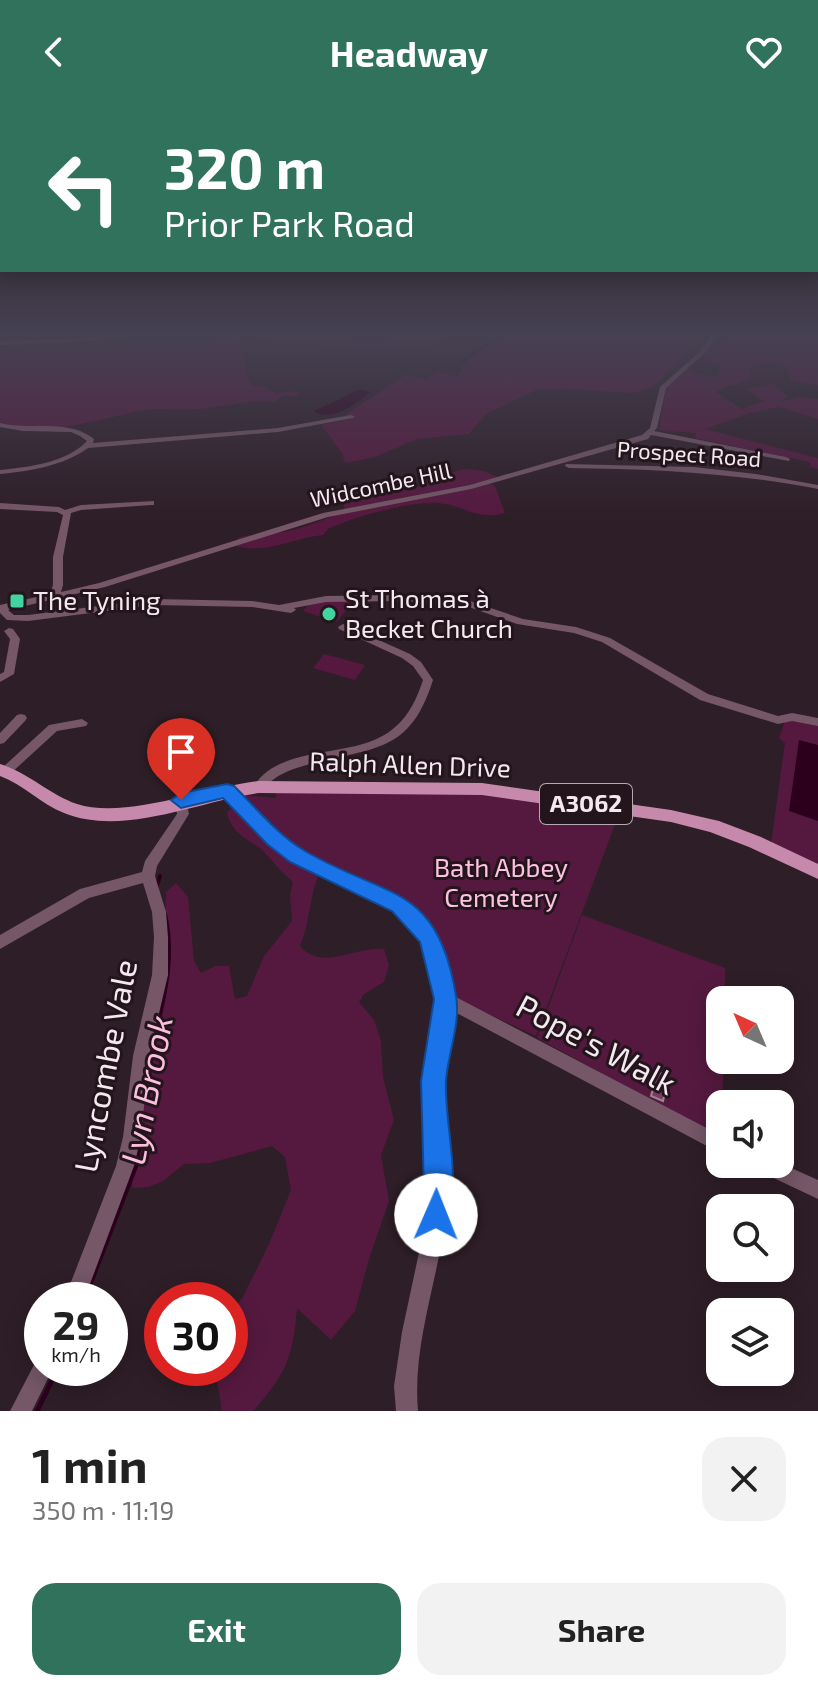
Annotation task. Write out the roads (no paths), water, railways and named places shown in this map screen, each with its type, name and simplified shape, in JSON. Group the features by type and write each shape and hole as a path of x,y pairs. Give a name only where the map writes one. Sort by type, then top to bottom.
{"main road":[{"name":"A3062","path":"3,770 68,808 90,814 132,814 227,791"},
{"name":"Ralph Allen Drive","path":"227,791 259,787 482,789 641,812 713,826 818,872"}],"street":[{"path":"661,394 651,433 786,459"},
{"path":"0,472 42,465 88,446 278,430 351,417"},
{"path":"0,425 25,431 72,431 90,438 88,446"},
{"name":"Widcombe Hill","path":"0,609 102,585 326,515 471,487 558,464 651,433"},
{"name":"Prospect Road","path":"558,464 643,466 764,478 818,487"},
{"path":"0,506 66,512 77,508 151,503"},
{"path":"54,597 66,512"},
{"path":"0,609 11,618 28,618 154,602 288,609 326,599 446,600 467,603 521,622 576,630 606,640 704,697 778,720 792,717 818,722"},
{"path":"259,787 268,777 294,764 388,739 409,719 424,693 428,680 417,664 343,627"},
{"path":"0,679 9,674 15,640 7,631"},
{"path":"0,740 21,718"},
{"path":"3,770 53,728 82,723"},
{"path":"227,791 274,839 297,857 399,905 414,916 431,940 445,999 433,1081 438,1190 436,1215 412,1332 405,1386 407,1411"},
{"path":"0,943 85,893 148,876 150,865 183,814 181,800"},
{"name":"Lyncombe Vale","path":"81,1282 125,1166 132,1137 141,1056 160,975 159,912 148,876"},
{"name":"Pope's Walk","path":"445,999 706,1137"},
{"path":"793,1178 818,1190"},
{"path":"21,1411 34,1386"}],"waterway":[{"name":"Lyn Brook","path":"156,888 160,876"},
{"name":"Lyn Brook","path":"148,1072 168,974 165,914"},
{"name":"Lyn Brook","path":"147,1079 148,1070"},
{"name":"Lyn Brook","path":"91,1282 136,1165 139,1146"},
{"name":"Lyn Brook","path":"37,1411 49,1386"}],"place":[{"name":"The Tyning","path":"17,601"},
{"name":"St Thomas à Becket Church","path":"329,614"}],"park label":[{"name":"Bath Abbey Cemetery","path":"501,883"}]}
